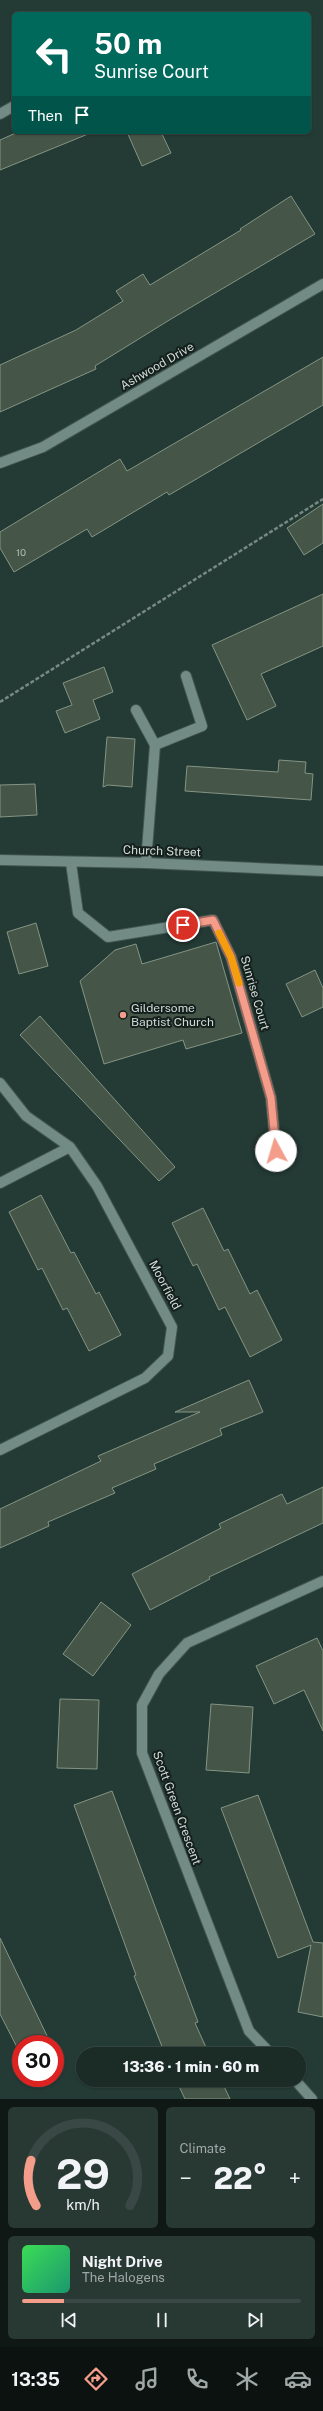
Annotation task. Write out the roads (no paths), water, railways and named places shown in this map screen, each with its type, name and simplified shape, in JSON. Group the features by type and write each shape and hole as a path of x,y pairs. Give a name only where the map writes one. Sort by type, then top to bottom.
{"street":[{"path":"0,114 12,107"},
{"name":"Ashwood Drive","path":"0,463 43,447 323,284"},
{"path":"156,745 202,726 186,676"},
{"path":"136,710 156,745 146,863"},
{"name":"Church Street","path":"0,860 71,863 146,863 323,871"},
{"name":"Sunrise Court","path":"71,863 78,913 108,937 213,920 231,957 269,1091 276,1151"},
{"name":"Moorfield","path":"0,1083 26,1116 70,1147 97,1186 172,1326 168,1356 145,1378 0,1450"},
{"path":"0,1183 70,1147"},
{"name":"Scott Green Crescent","path":"264,2047 249,2031 142,1754 142,1705 159,1674 187,1643 323,1581"},
{"path":"301,2087 312,2099"}],"place":[{"name":"Gildersome Baptist Church","path":"123,1015"}]}
